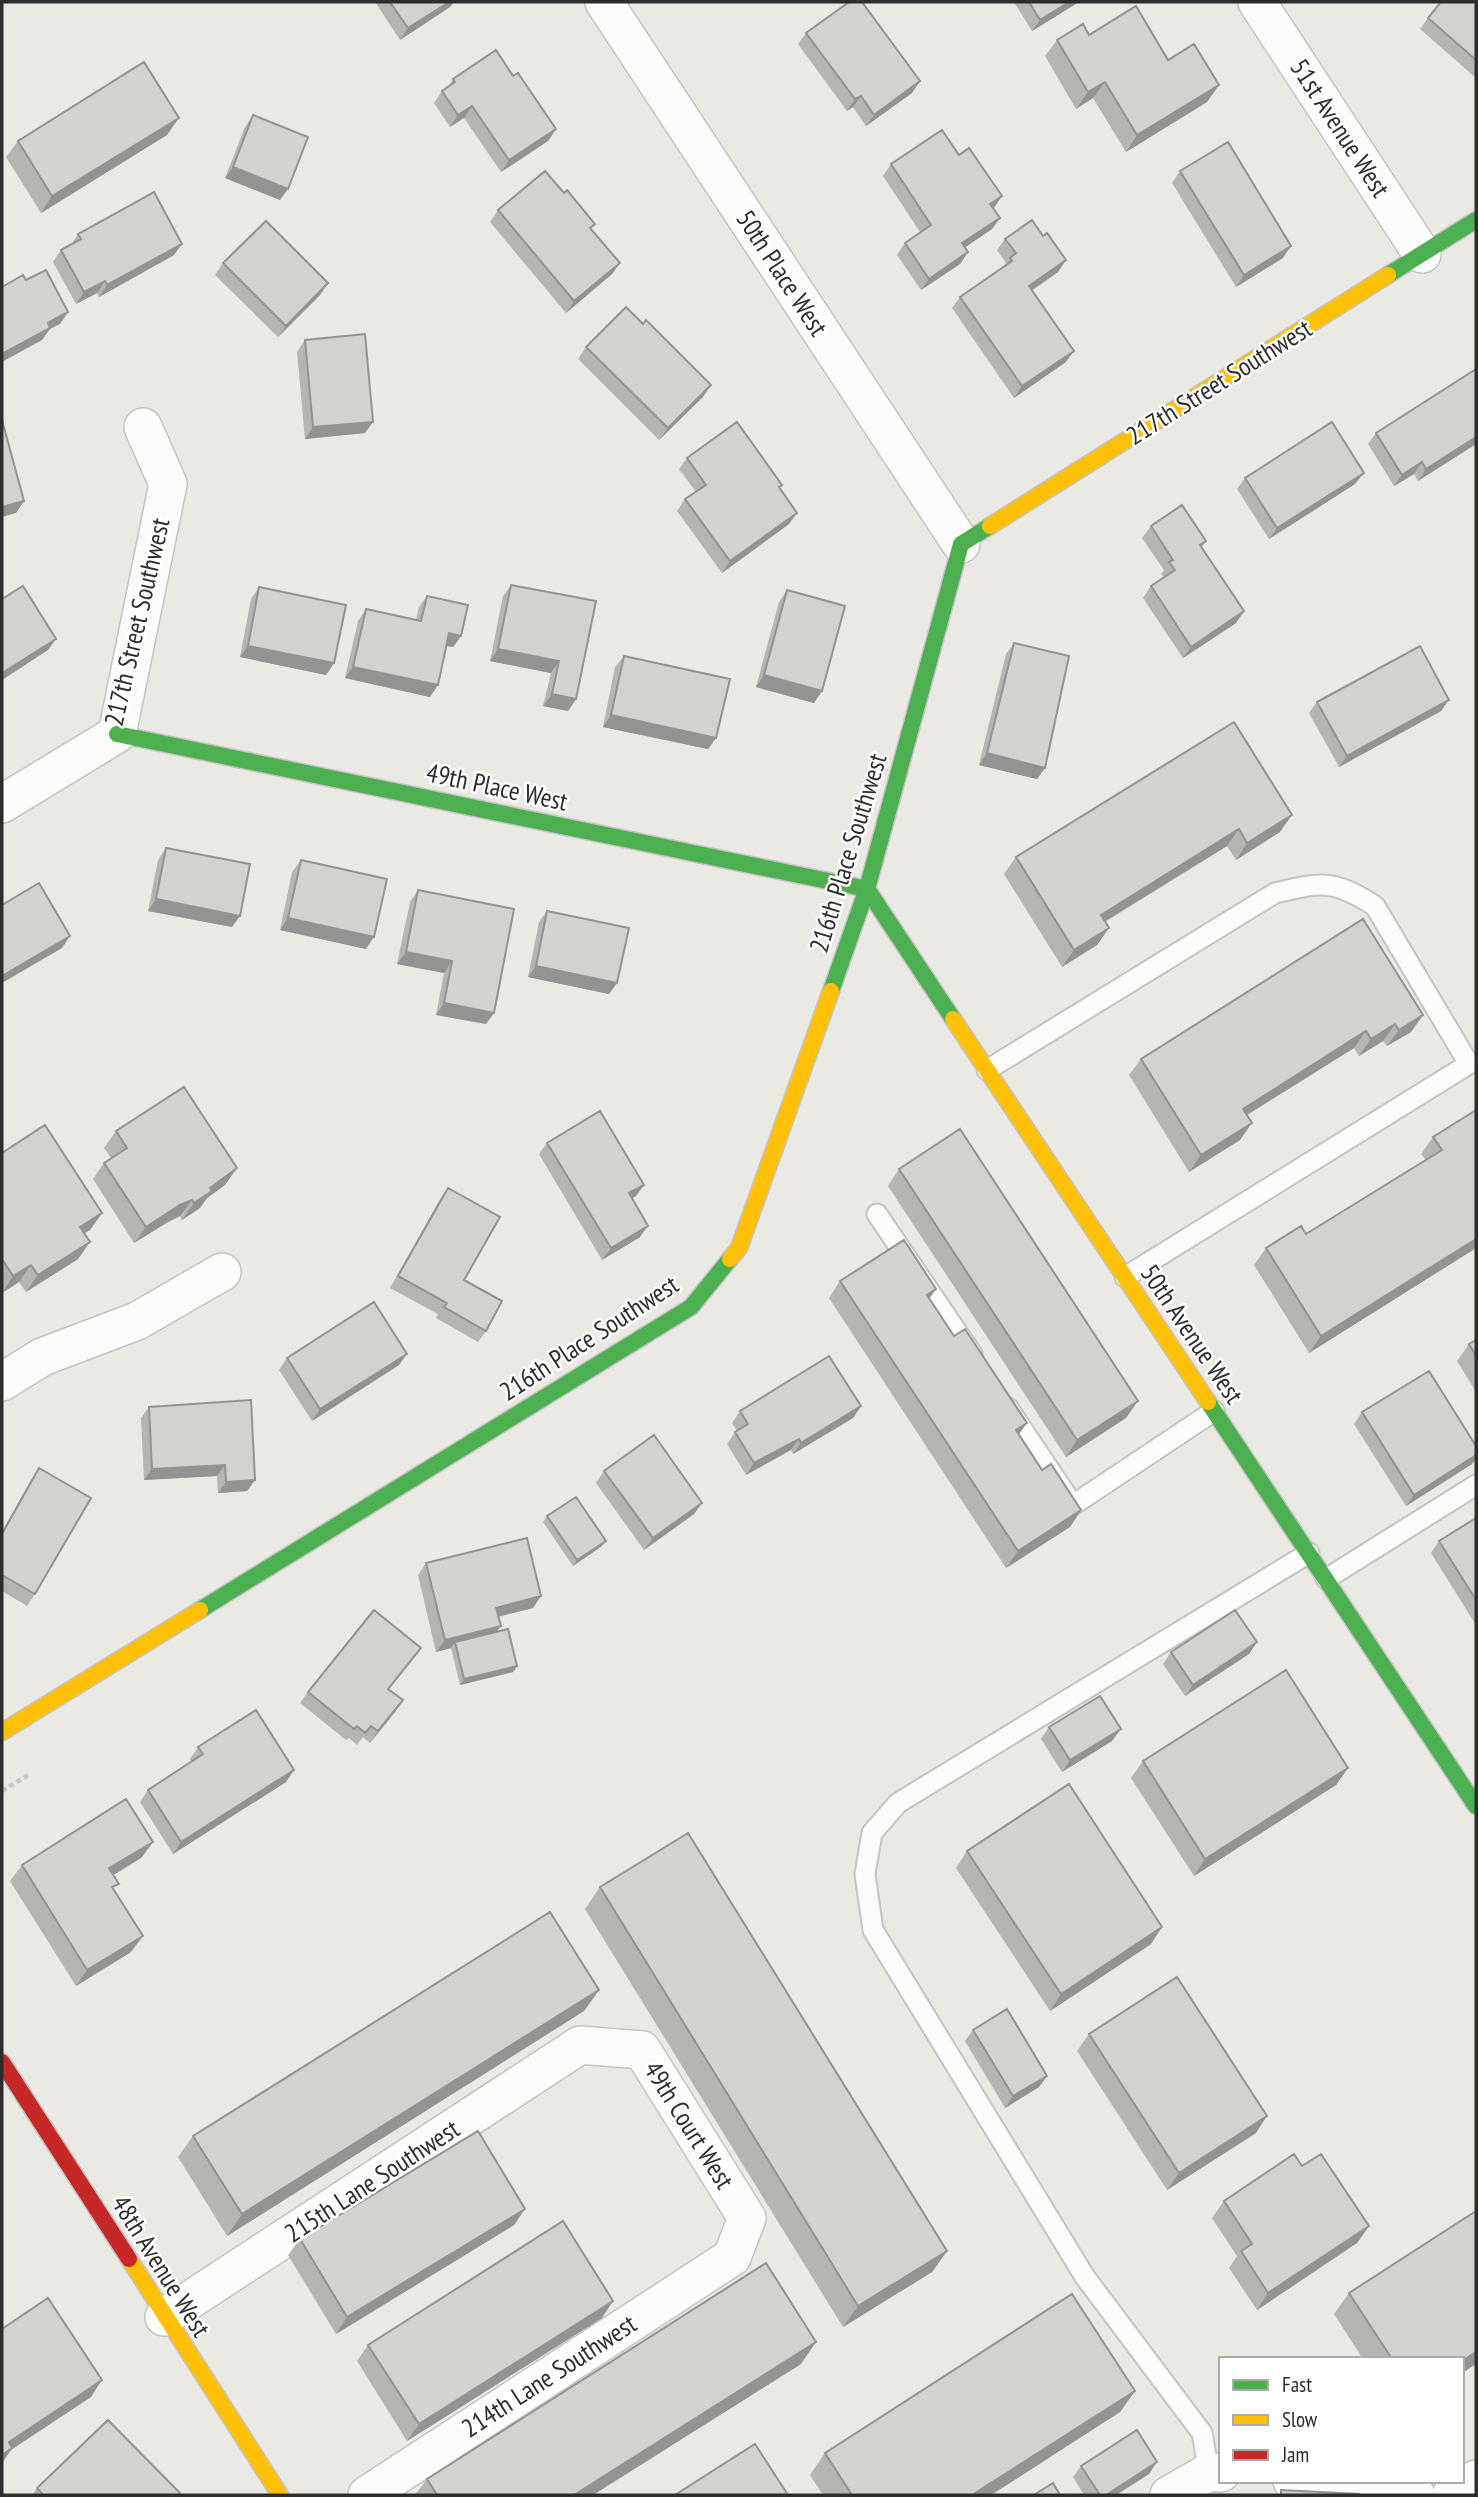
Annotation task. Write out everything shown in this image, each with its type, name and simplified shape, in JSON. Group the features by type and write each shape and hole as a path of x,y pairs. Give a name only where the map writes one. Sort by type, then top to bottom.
{"street":[{"name":"50th Place West","path":"604,2 961,544"},
{"name":"51st Avenue West","path":"1257,2 1422,254"},
{"name":"217th Street Southwest","path":"961,544 1476,220"},
{"name":"217th Street Southwest","path":"2,804 117,734 168,484 143,427"},
{"name":"216th Place Southwest","path":"2,1732 691,1307 739,1248 867,889 961,544"},
{"name":"49th Place West","path":"117,734 867,889"},
{"name":"50th Avenue West","path":"867,889 1308,1553 1468,1774 1476,1806"},
{"path":"2,1382 42,1357 137,1321 222,1272"},
{"name":"49th Court West","path":"580,2045 642,2050 747,2218 732,2257"},
{"name":"215th Lane Southwest","path":"164,2317 580,2045"},
{"name":"48th Avenue West","path":"2,2062 280,2495"},
{"name":"214th Lane Southwest","path":"367,2495 732,2257"},
{"path":"1169,2495 1215,2472"},
{"path":"1451,2495 1476,2479"},
{"path":"1310,2483 1416,2495"}],"lane":[{"path":"987,1070 1275,893 1318,883 1353,891 1375,905 1469,1064 1125,1277"},
{"path":"877,1214 983,1371"},
{"path":"998,1393 1073,1505 1214,1411"},
{"path":"1326,1579 1476,1485"},
{"path":"1215,2472 1202,2433 1085,2277 873,1930 865,1874 872,1833 898,1803 1308,1553"}],"path":[{"path":"2,1791 30,1774"}],"building":[{"path":"390,2 449,2 408,28"},
{"path":"849,2 862,2 920,81 874,115 861,96 855,99 806,33"},
{"path":"1029,2 1069,2 1040,20"},
{"path":"1441,2 1476,2 1476,60 1428,18"},
{"path":"1136,6 1168,60 1194,44 1219,85 1137,135 1105,82 1088,92 1057,40 1083,24 1089,35"},
{"path":"496,50 513,76 518,73 556,129 509,160 472,106 458,115 442,91 455,82 453,79"},
{"path":"144,62 179,118 52,196 18,141"},
{"path":"253,115 308,137 288,189 233,167"},
{"path":"942,130 959,155 969,148 1002,196 990,204 1000,218 962,243 968,252 929,279 905,243 931,225 891,164"},
{"path":"1228,142 1291,246 1244,275 1180,171"},
{"path":"545,171 564,193 567,190 595,224 590,228 620,263 574,301 498,210"},
{"path":"154,192 182,244 107,285 105,281 84,292 61,250 81,239 78,234"},
{"path":"1032,220 1043,236 1047,233 1066,260 1029,286 1074,351 1022,386 960,297 1012,261 1010,258 1016,253 1005,239"},
{"path":"266,221 328,283 286,326 223,263"},
{"path":"46,270 68,312 48,323 50,328 2,354 2,287 23,275 26,280"},
{"path":"626,307 643,324 646,320 711,385 668,428 586,347"},
{"path":"365,334 373,422 313,427 305,340"},
{"path":"1476,369 1476,437 1426,469 1422,462 1402,475 1376,433"},
{"path":"2,420 24,501 2,507"},
{"path":"737,422 782,485 779,487 797,513 730,561 685,499 706,485 687,458"},
{"path":"1332,422 1364,473 1277,528 1245,478"},
{"path":"1182,505 1206,541 1200,545 1244,611 1191,647 1151,586 1175,570 1169,562 1173,560 1151,526"},
{"path":"511,585 596,601 576,699 552,694 559,661 498,649"},
{"path":"23,586 56,639 2,673 2,599"},
{"path":"259,587 346,605 334,663 248,646"},
{"path":"787,590 845,606 822,691 764,675"},
{"path":"427,596 468,605 461,636 449,633 438,685 353,667 366,609 421,621"},
{"path":"1014,643 1069,656 1045,768 987,753"},
{"path":"1420,646 1449,700 1347,756 1317,702"},
{"path":"624,656 730,679 716,738 611,715"},
{"path":"1234,722 1292,815 1247,843 1239,829 1101,915 1109,928 1074,950 1016,857"},
{"path":"166,848 250,864 240,916 156,899"},
{"path":"301,860 387,879 374,937 288,918"},
{"path":"39,883 70,936 2,976 2,905"},
{"path":"418,890 514,909 494,1013 444,1003 452,961 406,952"},
{"path":"547,911 629,928 617,983 536,966"},
{"path":"1363,919 1423,1015 1399,1030 1395,1024 1371,1039 1366,1031 1243,1109 1252,1123 1201,1155 1141,1059"},
{"path":"184,1087 237,1168 194,1203 192,1200 180,1205 146,1227 104,1163 127,1148 116,1131"},
{"path":"1476,1110 1476,1239 1321,1336 1266,1248 1301,1226 1306,1234 1442,1150 1433,1137"},
{"path":"600,1111 644,1185 629,1193 648,1226 611,1248 547,1143"},
{"path":"45,1125 102,1213 80,1227 90,1242 38,1275 31,1265 13,1276 2,1259 2,1153"},
{"path":"960,1129 1138,1401 1077,1440 899,1169"},
{"path":"448,1188 500,1217 464,1280 502,1301 486,1331 444,1307 447,1303 398,1276"},
{"path":"904,1240 936,1289 927,1295 954,1336 965,1329 1027,1423 1016,1430 1042,1470 1051,1464 1081,1510 1018,1551 840,1281"},
{"path":"374,1302 407,1354 320,1409 287,1358"},
{"path":"1476,1340 1476,1356 1469,1344"},
{"path":"829,1356 861,1406 801,1443 799,1439 754,1463 735,1432 748,1424 740,1411"},
{"path":"1429,1371 1476,1446 1476,1455 1414,1495 1362,1412"},
{"path":"251,1400 255,1480 226,1482 225,1465 152,1469 149,1407"},
{"path":"654,1435 702,1503 653,1538 604,1471"},
{"path":"39,1468 91,1498 35,1594 2,1575 2,1534"},
{"path":"576,1497 606,1541 577,1560 547,1516"},
{"path":"1476,1518 1476,1600 1439,1541"},
{"path":"527,1538 541,1596 496,1608 501,1626 445,1640 426,1563"},
{"path":"374,1610 421,1648 388,1689 403,1700 378,1731 371,1726 365,1733 357,1726 354,1729 308,1692"},
{"path":"1235,1610 1257,1642 1193,1685 1171,1652"},
{"path":"508,1629 517,1666 464,1679 455,1642"},
{"path":"1286,1670 1348,1768 1205,1859 1143,1761"},
{"path":"1100,1696 1121,1729 1070,1760 1049,1727"},
{"path":"256,1710 294,1770 181,1842 148,1790 203,1754 198,1747"},
{"path":"1069,1784 1162,1927 1061,1994 967,1851"},
{"path":"126,1799 153,1842 109,1868 119,1884 112,1887 143,1936 87,1970 22,1865"},
{"path":"688,1833 947,2251 858,2306 600,1887"},
{"path":"550,1912 599,1990 242,2214 193,2136"},
{"path":"1177,1977 1267,2116 1179,2173 1089,2034"},
{"path":"1007,2009 1047,2076 1013,2096 973,2030"},
{"path":"478,2131 525,2209 347,2317 300,2239"},
{"path":"1294,2154 1302,2166 1321,2154 1369,2226 1268,2293 1241,2251 1252,2244 1224,2201"},
{"path":"1476,2211 1476,2352 1464,2360 1464,2357 1391,2357 1349,2293"},
{"path":"563,2221 613,2301 419,2424 368,2345"},
{"path":"766,2263 816,2342 574,2495 437,2495 427,2479"},
{"path":"1072,2294 1135,2391 972,2495 852,2495 825,2453"},
{"path":"48,2298 102,2380 9,2442 12,2448 2,2455 2,2329"},
{"path":"108,2420 180,2493 178,2495 43,2495 37,2488"},
{"path":"1137,2430 1157,2462 1106,2495 1100,2495 1081,2466"},
{"path":"755,2444 788,2495 675,2495"},
{"path":"1053,2483 1060,2495 1034,2495"},
{"path":"1281,2490 1358,2494 1281,2495"}],"traffic: fast":[{"path":"1388,275 1476,220"},
{"path":"831,991 867,889 961,544 990,526"},
{"path":"117,734 867,889 953,1019"},
{"path":"200,1610 691,1307 730,1259"},
{"path":"1208,1402 1476,1806"}],"traffic: slow":[{"path":"990,526 1388,275"},
{"path":"730,1259 739,1248 831,991"},
{"path":"953,1019 1208,1402"},
{"path":"2,1732 200,1610"},
{"path":"129,2259 280,2495"}],"traffic: jam":[{"path":"2,2062 129,2259"}]}
